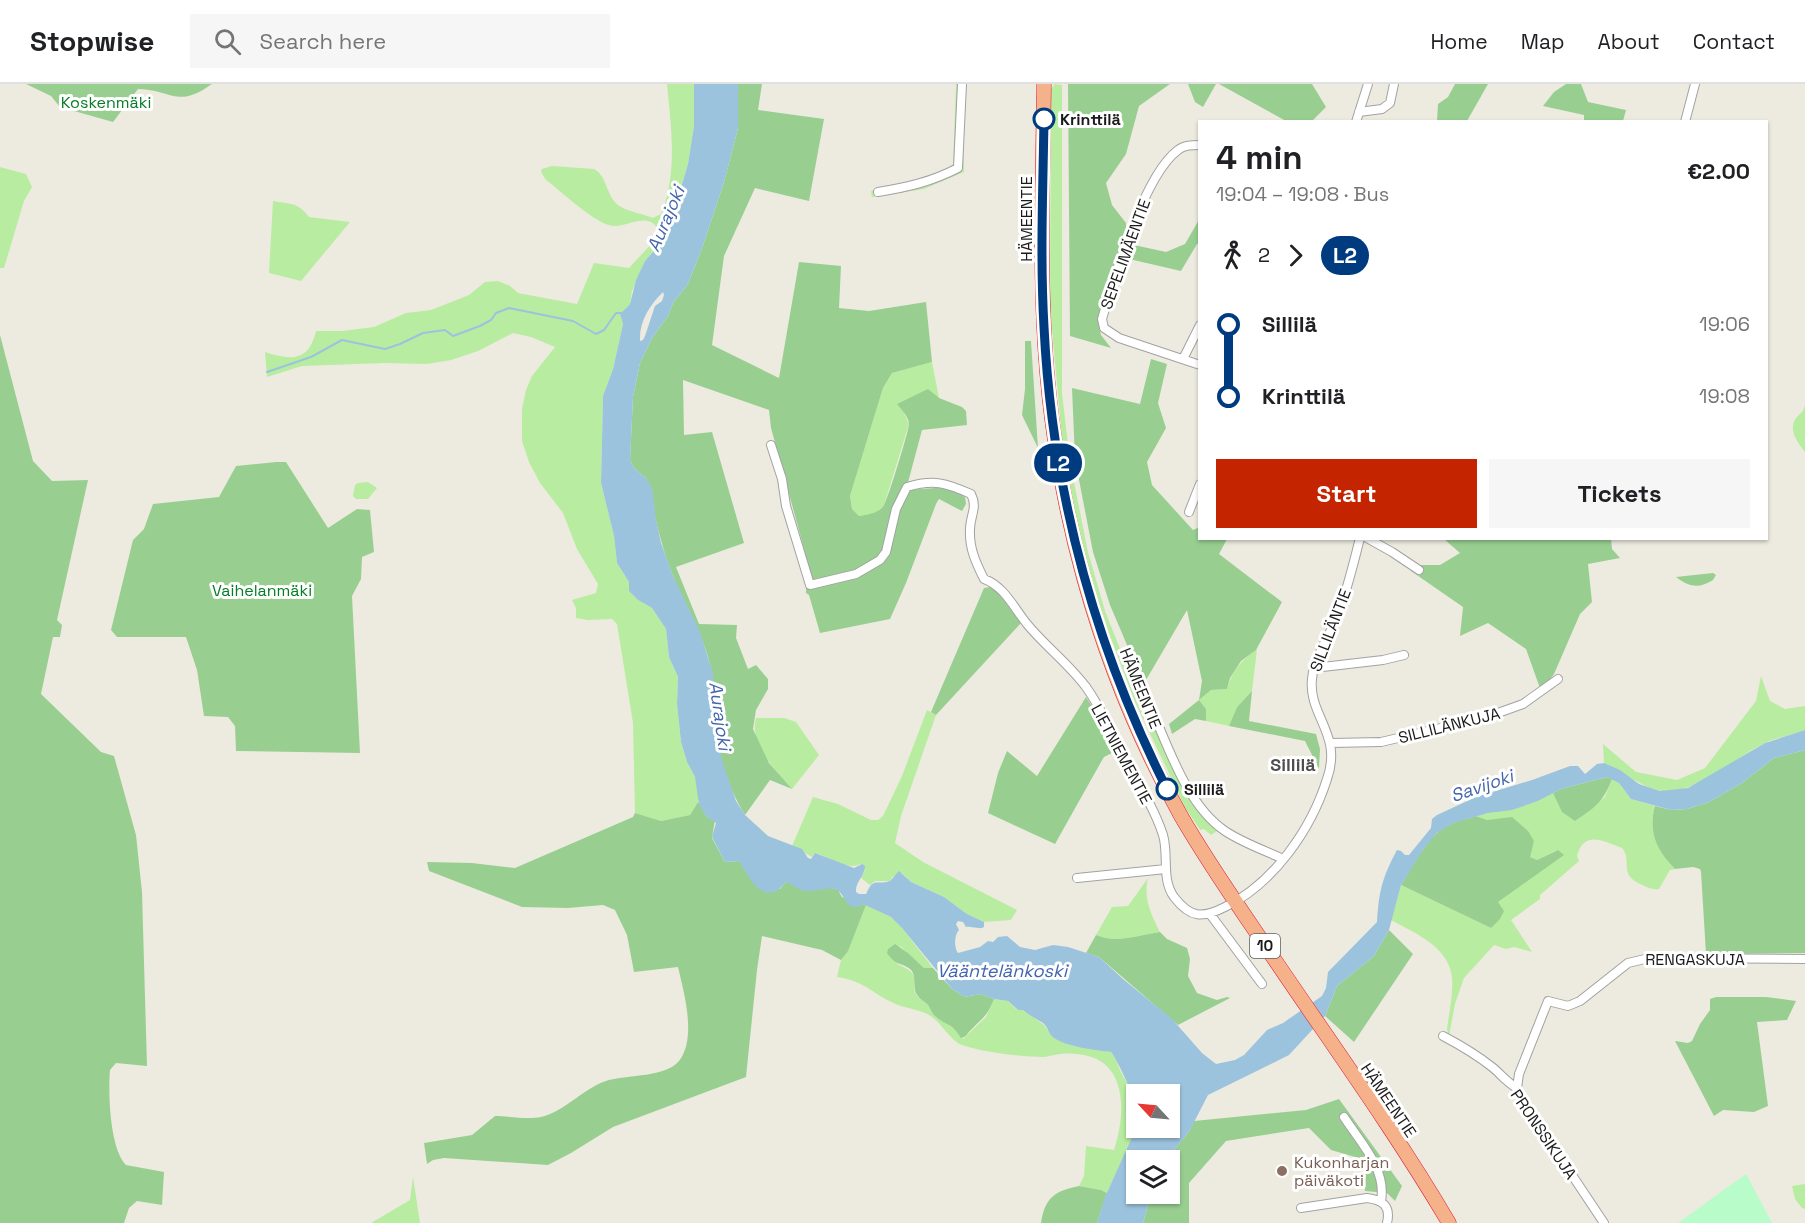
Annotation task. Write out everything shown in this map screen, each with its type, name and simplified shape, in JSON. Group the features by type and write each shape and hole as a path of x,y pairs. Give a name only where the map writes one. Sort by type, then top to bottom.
{"highway":[{"name":"HÄMEENTIE","path":"1044,84 1042,257 1044,326 1056,450 1072,534 1095,615 1142,737 1181,816 1204,855 1330,1041 1449,1223"}],"street":[{"path":"878,192 936,180 958,168 962,84"},
{"path":"1357,120 1368,84"},
{"path":"1359,112 1382,109 1390,103 1394,84"},
{"path":"1686,120 1695,84"},
{"name":"SEPELIMÄENTIE","path":"1184,359 1119,338 1104,328 1102,319 1128,238 1147,193 1174,153 1180,148 1198,145"},
{"path":"1198,329 1184,359 1198,364"},
{"name":"LIETNIEMENTIE","path":"771,445 782,479 786,506 810,585 856,574 880,560 886,552 896,509 907,487 923,482 947,483 971,494 976,504 972,513 970,538 974,560 984,579 995,583 1027,625 1085,685 1108,722 1163,836 1168,884 1174,897 1195,914 1210,914"},
{"path":"1190,512 1198,490"},
{"name":"SILLILÄNTIE","path":"1236,902 1283,859 1323,792 1332,758 1331,743 1311,689 1314,668 1337,617 1359,540"},
{"path":"1371,540 1419,570"},
{"path":"1314,668 1383,660 1404,655"},
{"name":"SILLILÄNKUJA","path":"1331,743 1381,742 1485,718 1523,704 1558,679"},
{"path":"1148,701 1188,788 1202,811 1223,830 1283,859"},
{"path":"1077,878 1166,868"},
{"path":"1236,902 1210,914 1262,984"},
{"name":"RENGASKUJA","path":"1517,1088 1519,1074 1548,1001 1568,1006 1580,1001 1628,963 1648,958 1805,959"},
{"name":"PRONSSIKUJA","path":"1443,1036 1478,1056 1507,1083 1517,1088 1522,1100 1604,1223"},
{"path":"1344,1117 1375,1165 1382,1184 1381,1201"},
{"path":"1301,1208 1367,1198 1381,1201 1388,1208 1387,1223"}],"green space":[{"name":"Koskenmäki","path":"26,84 212,84 182,97 138,89 113,122 60,107 51,96"},
{"path":"667,84 694,84 694,126 688,164 660,244 645,261 632,291 630,304 620,314 623,324 613,369 603,396 601,483 614,536 617,563 629,582 629,591 638,600 652,608 666,629 669,657 678,677 677,704 681,742 699,792 698,802 690,815 661,821 635,813 633,723 617,624 612,619 576,618 576,608 572,600 596,593 598,584 577,549 563,513 540,483 529,462 522,441 522,409 526,390 532,376 555,347 531,337 513,333 478,351 451,360 427,364 302,366 267,377 265,352 283,357 298,356 309,348 316,331 374,327 406,313 431,310 469,295 485,282 498,281 510,286 518,293 577,304 594,263 629,268 655,240 658,229 649,221 615,226 599,221 546,180 541,172 542,169 552,166 594,169 602,177 612,199 621,207 653,218 661,214 670,183 672,150"},
{"path":"738,84 762,84 758,110 824,119 809,201 755,188 724,256 712,345 779,378 799,262 841,266 839,308 869,311 926,302 932,362 892,373 883,388 850,496 852,509 859,516 879,510 884,505 890,491 909,424 897,404 928,389 939,398 962,407 966,411 967,425 922,430 906,490 950,487 965,497 966,504 962,511 939,499 890,619 820,633 809,595 806,593 806,556 771,428 769,410 683,380 684,435 712,432 744,543 676,567 699,624 737,625 736,638 748,669 756,665 768,679 768,689 756,710 753,729 769,763 792,789 770,780 745,815 730,786 719,754 713,681 705,648 668,564 646,478 634,468 630,460 633,397 640,363 652,338 668,316 673,303 688,284 702,248 724,182 738,128"},
{"path":"956,84 966,84 963,100 964,172 924,189 872,197 871,191 924,180 953,164"},
{"path":"1055,84 1062,85 1062,393 1070,462 1088,552 1105,611 1140,699 1191,803 1217,831 1211,835 1204,829 1200,830 1185,807 1135,702 1101,612 1083,551 1064,461 1050,307 1051,89"},
{"path":"1068,84 1170,84 1139,106 1126,154 1106,183 1112,205 1126,223 1126,238 1107,288 1098,322 1101,335 1111,348 1070,336"},
{"path":"1188,84 1216,84 1203,107 1195,102"},
{"path":"1219,84 1312,84 1326,107 1313,120 1284,120"},
{"path":"1455,84 1488,84 1468,120 1437,120 1438,104 1448,97"},
{"path":"1566,84 1581,84 1588,102 1626,110 1623,120 1584,120 1584,115 1543,106 1554,92"},
{"path":"0,167 26,174 32,187 24,201 4,268 0,268"},
{"path":"273,201 297,206 309,217 350,222 301,281 269,273"},
{"path":"1198,221 1198,244 1181,271 1129,259 1134,245 1166,252 1185,244"},
{"path":"0,335 33,461 52,481 88,480 57,620 62,625 60,637 53,637 41,694 101,752 114,756 136,835 142,892 147,1066 116,1063 110,1070 110,1106 116,1147 126,1165 164,1172 162,1205 137,1201 129,1208 124,1223 0,1223"},
{"path":"1025,341 1031,341 1038,448 1022,415 1025,389"},
{"path":"1151,359 1167,364 1158,403 1166,428 1147,462 1152,485 1193,530 1198,528 1198,540 1226,540 1219,554 1282,602 1256,650 1241,661 1230,678 1227,689 1211,690 1199,700 1202,681 1187,610 1146,680 1127,645 1110,605 1093,552 1075,459 1072,388 1140,404"},
{"path":"932,362 939,398 904,413 909,424 884,505 876,513 859,516 852,509 850,496 883,388 892,373"},
{"path":"1805,404 1805,452 1796,439 1793,426"},
{"name":"Vaihelanmäki","path":"286,462 328,528 357,509 370,510 374,552 362,557 361,579 352,596 360,753 236,751 235,726 228,717 204,716 197,670 186,637 117,637 111,630 133,540 144,529 153,504 219,497 236,466"},
{"path":"368,482 377,488 368,499 356,499 353,496 355,485"},
{"path":"1445,540 1611,540 1612,549 1620,558 1588,564 1592,602 1580,614 1554,674 1541,691 1526,649 1488,623 1460,636 1463,607 1411,571 1417,565 1440,565 1460,553"},
{"path":"1713,573 1716,575 1713,580 1699,586 1690,585 1676,577"},
{"path":"984,588 995,589 1021,623 936,715 931,712"},
{"path":"1257,649 1252,691 1237,707 1229,726 1206,721 1206,709 1199,700 1211,690 1227,689 1238,666"},
{"path":"1761,676 1770,701 1785,709 1805,706 1805,730 1765,743 1699,783 1671,791 1650,788 1604,763 1603,744 1636,772 1677,780 1705,768 1756,701"},
{"path":"1252,691 1249,721 1316,734 1320,749 1319,769 1305,741 1229,726 1237,707"},
{"path":"1086,697 1095,711 1112,753 1104,757 1055,844 988,813 998,773 1007,751 1037,776"},
{"path":"1199,700 1206,709 1206,721 1195,719 1172,734 1169,724"},
{"path":"927,710 936,715 901,816 895,843 923,862 1017,910 1011,920 984,922 967,914 944,897 911,882 902,873 892,877 890,881 875,881 870,885 861,878 865,870 861,864 844,865 815,853 812,857 792,846 813,797 838,804 871,820 878,820 883,816 902,776"},
{"path":"756,718 784,718 796,722 819,755 792,789 771,765 760,747 756,737"},
{"path":"1805,750 1805,953 1706,954 1700,869 1693,867 1675,869 1658,848 1652,824 1655,806 1671,810 1687,809 1709,802 1742,783 1774,758"},
{"path":"1607,777 1612,779 1609,787 1593,808 1575,821 1562,812 1553,793"},
{"path":"1612,779 1619,783 1631,799 1655,806 1652,824 1655,840 1658,848 1675,869 1670,870 1659,889 1651,889 1629,876 1622,848 1595,840 1584,843 1577,856 1579,861 1540,895 1540,899 1511,920 1532,952 1494,945 1464,978 1455,1004 1449,1036 1447,1029 1452,992 1451,972 1442,954 1427,940 1391,920 1401,885 1491,928 1498,902 1557,850 1537,860 1529,857 1534,841 1512,818 1487,820 1476,816 1538,801 1553,793 1562,811 1575,820 1605,797"},
{"path":"698,802 707,817 715,820 712,838 725,862 739,861 780,889 786,882 832,888 838,890 842,897 866,905 848,951 841,960 822,950 762,936 746,1077 613,1127 548,1165 444,1158 427,1164 424,1143 472,1135 495,1116 541,1117 559,1110 600,1083 617,1078 656,1073 673,1066 679,1061 684,1051 688,1015 678,967 634,972 627,935 615,910 603,905 568,908 522,907 429,871 427,862 472,863 515,868 633,817 635,813 661,821 690,815"},
{"path":"1476,816 1487,820 1512,817 1528,831 1534,841 1530,857 1537,860 1558,850 1564,855 1498,902 1504,911 1491,928 1401,885 1422,850 1436,834 1453,823"},
{"path":"1148,878 1147,899 1160,932 1120,939 1096,935 1112,907 1128,906"},
{"path":"866,905 891,917 933,968 924,968 900,946 897,964 906,968 914,976 914,987 918,997 928,1005 936,1017 954,1029 963,1039 986,1017 994,999 1008,1001 1017,1010 1023,1010 1044,1025 1053,1037 1069,1044 1111,1052 1128,1084 1126,1138 1131,1138 1107,1193 1079,1186 1084,1176 1086,1146 1114,1150 1118,1137 1120,1093 1109,1069 1099,1060 1084,1055 1025,1056 991,1052 962,1045 928,1015 898,1005 862,985 837,977 841,960 848,950"},
{"path":"1389,930 1413,954 1354,1042 1325,1016 1337,986 1374,956"},
{"path":"1160,932 1167,939 1187,948 1190,959 1188,976 1197,993 1217,1000 1230,998 1178,1025 1099,957 1086,953 1096,935 1120,939"},
{"path":"895,944 924,968 933,968 952,989 965,997 980,994 994,999 985,1016 965,1037 961,1038 952,1027 936,1017 919,997 910,969 899,964 887,953 888,949"},
{"path":"1766,997 1796,1001 1787,1020 1757,1022 1768,1106 1754,1112 1723,1110 1714,1116 1675,1041 1688,1043 1692,1041 1710,1010 1710,999"},
{"path":"1339,1099 1402,1186 1395,1201 1387,1193 1365,1191 1362,1159 1331,1150 1309,1128 1226,1141 1189,1183 1189,1223 1143,1223 1148,1204 1180,1204 1180,1150 1175,1150 1194,1121 1306,1110"},
{"path":"1746,1174 1772,1223 1678,1223"},
{"path":"413,1177 420,1223 371,1223 410,1200"},
{"path":"1805,1184 1805,1209 1795,1199 1792,1186"},
{"path":"1079,1186 1107,1193 1097,1223 1041,1223 1045,1207 1052,1197 1064,1190"}],"water":[{"name":"Vääntelänkoski","path":"694,84 738,84 738,128 724,182 702,248 688,284 673,303 668,316 652,338 640,363 633,397 630,460 652,488 661,543 673,576 700,632 713,674 716,736 723,764 736,801 745,815 768,836 802,849 811,859 815,853 854,868 862,864 865,866 856,888 859,894 866,894 873,883 890,881 899,871 911,882 944,897 967,914 984,922 984,927 978,928 966,927 963,922 958,921 956,924 959,930 955,942 958,953 980,947 988,941 993,942 998,937 1007,936 1020,947 1035,950 1053,945 1068,947 1099,957 1172,1019 1202,1053 1216,1064 1235,1060 1244,1055 1267,1030 1283,1023 1322,996 1326,988 1328,972 1377,922 1382,885 1397,850 1409,855 1431,828 1432,819 1437,815 1476,797 1570,766 1578,766 1585,774 1597,764 1604,763 1620,770 1639,784 1660,791 1688,788 1765,743 1805,730 1805,750 1774,758 1742,783 1709,802 1687,809 1671,810 1631,799 1619,783 1607,777 1561,789 1538,801 1512,810 1488,813 1453,823 1437,833 1424,848 1401,885 1389,930 1374,956 1337,986 1325,1016 1289,1055 1208,1095 1190,1130 1175,1150 1126,1150 1132,1138 1180,1138 1180,1084 1128,1084 1111,1052 1066,1044 1052,1037 1043,1023 1023,1010 1018,1010 1008,1001 980,994 965,997 952,989 891,917 863,904 857,907 850,906 834,889 805,891 786,882 772,892 766,892 755,885 739,861 725,862 712,837 716,823 707,817 699,805 695,777 687,762 681,742 677,704 678,677 669,657 666,629 652,608 638,600 629,591 629,582 617,563 614,536 601,483 603,396 613,369 623,324 620,314 630,304 636,280 645,261 660,244 688,164 694,126","holes":["663,292 662,301 655,306 645,336 640,341 641,327 646,314"]},
{"path":"1126,1151 1126,1204 1148,1204 1143,1223 1097,1223 1105,1197"}],"waterway":[{"path":"267,372 311,357 342,340 385,349 423,333 445,330 453,336 480,326 491,320 496,313 509,308 573,321 596,334 604,330 616,313 622,313"}],"bus line":[{"name":"L2","path":"1044,119 1042,257 1044,326 1050,404 1062,483 1072,534 1095,615 1142,737 1167,789"}],"place":[{"name":"Krinttilä","path":"1044,119"},
{"name":"Sillilä","path":"1167,789"},
{"name":"Kukonharjan päiväkoti","path":"1282,1171"}],"district":[{"name":"Sillilä","path":"1293,765"}],"water label":[{"name":"Aurajoki","path":"666,219"},
{"name":"Aurajoki","path":"720,716"},
{"name":"Savijoki","path":"1482,786"}]}
